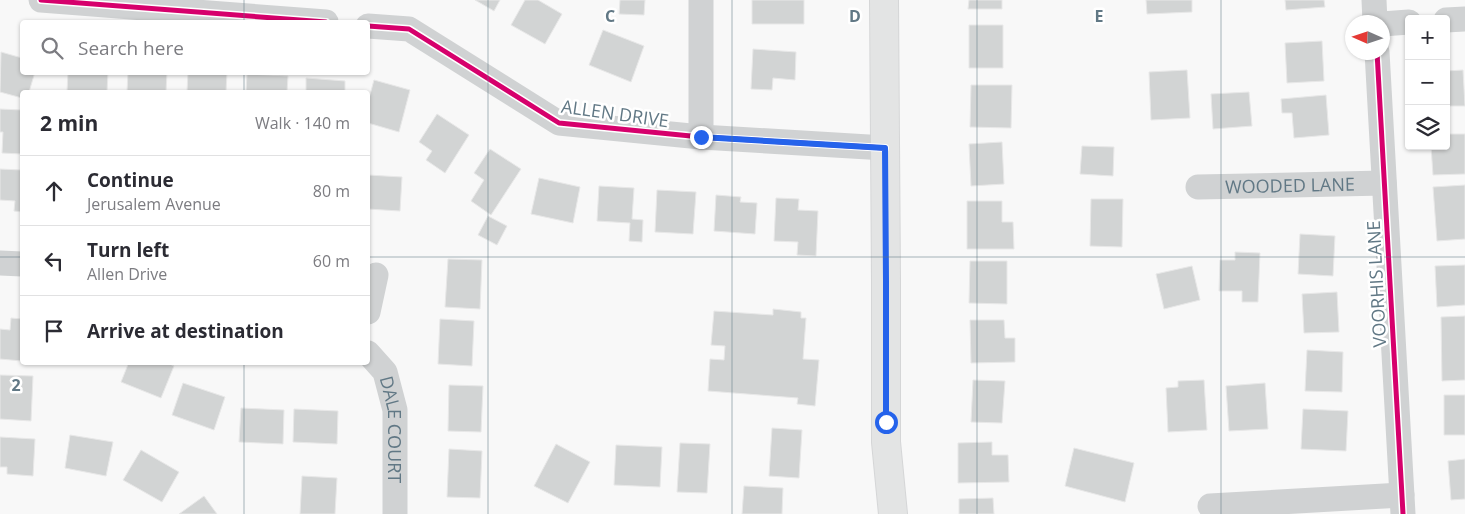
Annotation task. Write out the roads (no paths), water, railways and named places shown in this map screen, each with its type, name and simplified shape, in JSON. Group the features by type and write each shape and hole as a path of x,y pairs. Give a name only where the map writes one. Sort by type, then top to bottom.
{"main road":[{"path":"881,514 886,442 884,0"},
{"path":"886,442 893,514"}],"street":[{"path":"41,0 81,1 303,20"},
{"path":"701,0 701,137"},
{"path":"1374,0 1375,15"},
{"path":"1450,20 1465,19"},
{"path":"1390,23 1405,22"},
{"name":"ALLEN DRIVE","path":"370,26 409,29 558,122 701,137 885,148"},
{"name":"VOORHIS LANE","path":"1377,60 1403,505"},
{"name":"WOODED LANE","path":"1198,187 1384,183"},
{"path":"0,264 20,264"},
{"path":"370,303 376,275"},
{"name":"DALE COURT","path":"370,355 385,372 395,410 394,514"},
{"path":"1210,506 1403,505"}]}
